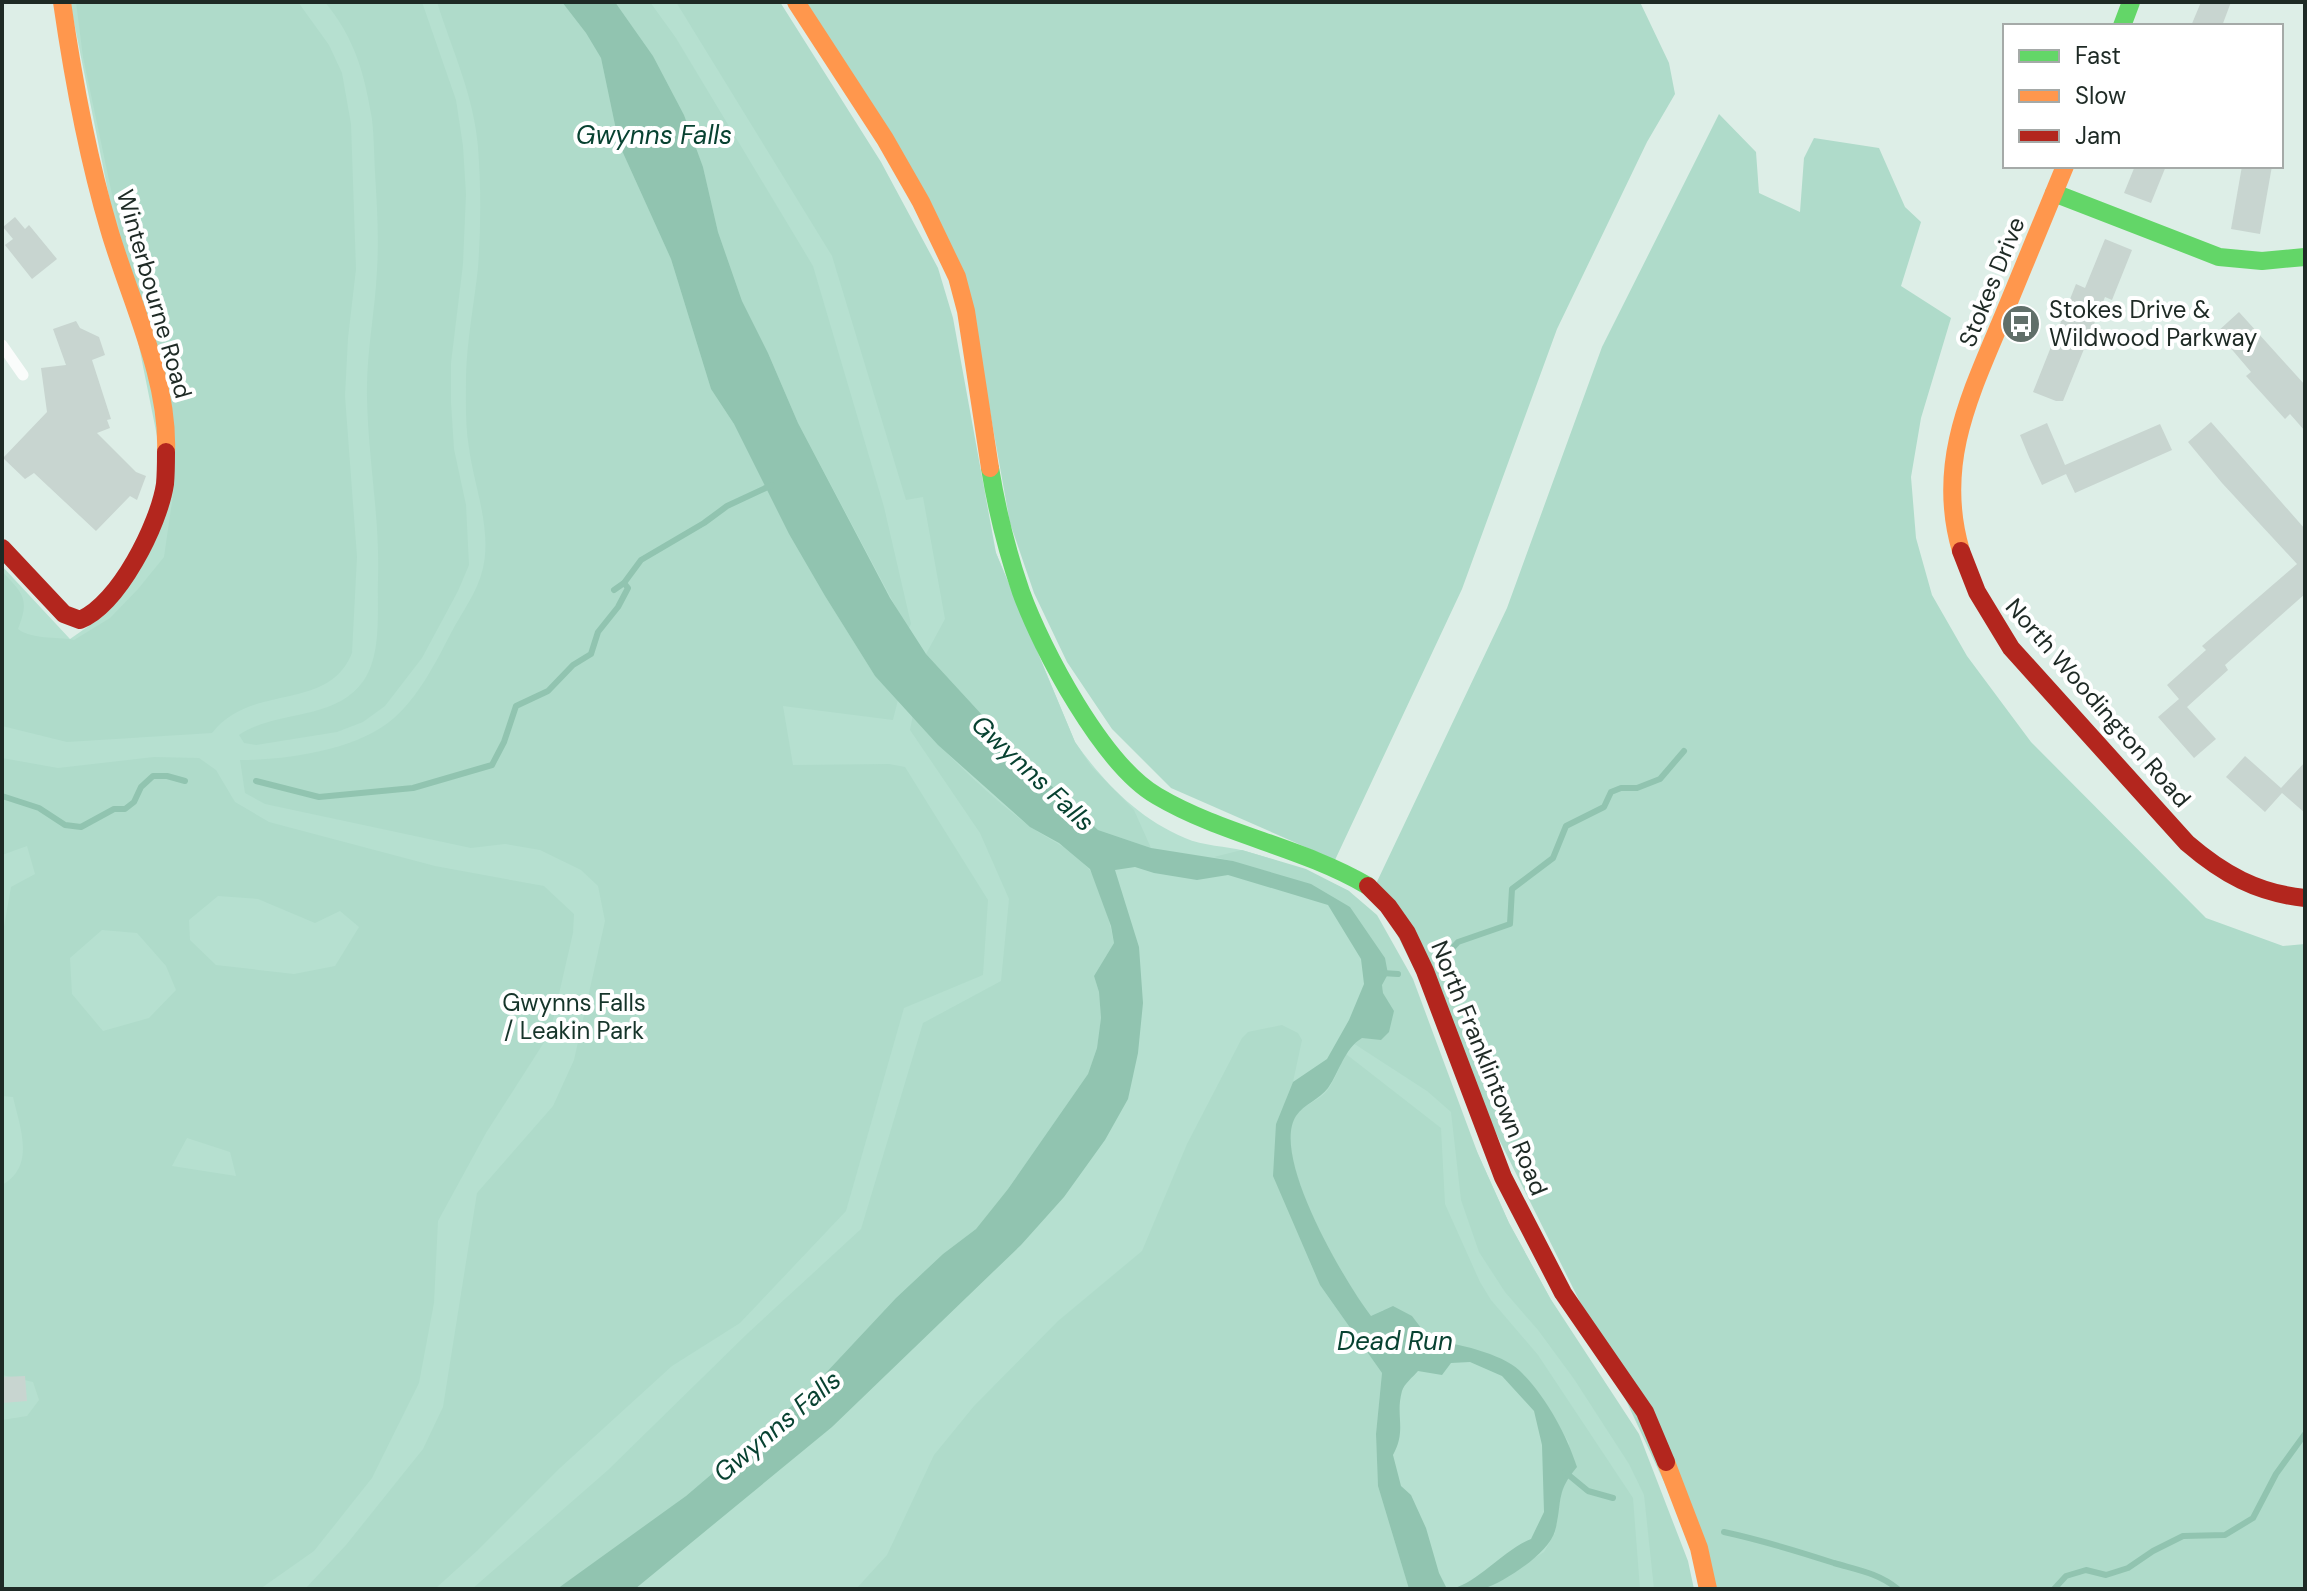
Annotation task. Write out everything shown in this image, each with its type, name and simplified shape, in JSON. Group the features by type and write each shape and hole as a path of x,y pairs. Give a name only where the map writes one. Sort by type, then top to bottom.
{"street":[{"name":"Winterbourne Road","path":"2,548 64,614 80,620 94,614 133,565 153,526 164,489 169,447 162,392 104,214 67,40 62,2"},
{"name":"North Franklintown Road","path":"796,2 885,139 926,212 957,277 966,311 997,513 1022,594 1053,660 1082,711 1108,752 1154,795 1184,810 1340,870 1368,886 1388,906 1407,933 1425,971 1503,1177 1563,1293 1645,1412 1685,1506 1708,1589"},
{"path":"2123,24 2131,2"},
{"name":"Stokes Drive","path":"1962,416 2064,168"},
{"path":"2054,193 2219,257 2247,262 2276,262 2305,257"},
{"name":"North Woodington Road","path":"1962,416 1952,465 1956,535 1971,583 2011,648 2187,843 2217,869 2246,886 2280,897 2305,898"}],"lane":[{"path":"2,345 23,375"}],"green space":[{"name":"Gwynns Falls / Leakin Park","path":"70,2 780,2 996,553 1075,742 1123,798 1168,830 1192,841 1272,859 1349,891 1509,1223 1550,1298 1694,1589 2,1589 2,566 70,639 106,614 170,501"}],"shaded area":[{"path":"76,2 298,2 329,45 342,73 351,124 356,269 345,396 357,557 352,653 341,672 326,684 247,707 229,717 212,733 67,742 2,726 2,571 15,585 24,603 18,629 37,636 74,640 110,618 164,557 174,488 83,57"},
{"path":"325,2 422,2 456,100 466,194 463,264 451,363 451,402 454,449 466,505 469,565 422,658 385,706 363,722 337,732 256,745 244,743 239,735 270,721 322,709 352,693 370,669 377,631 378,556 367,397 378,258 373,125 357,57 344,29"},
{"path":"437,2 562,2 601,58 619,144 671,259 711,389 734,424 789,534 825,596 875,676 898,700 893,720 783,706 793,765 889,764 905,767 988,900 983,975 904,1008 846,1211 740,1323 672,1366 560,1468 435,1589 305,1589 346,1545 423,1449 443,1407 477,1193 553,1106 574,1060 605,921 598,886 581,870 540,850 505,844 471,848 265,804 245,793 240,760 321,751 361,738 394,718 411,700 433,667 481,577 485,553 484,523 469,448 466,412 469,336 480,238 478,147 467,91"},
{"path":"615,2 650,2 676,38 813,266 884,507 911,624 908,630 798,423 742,301 718,232 703,167 684,115 653,56"},
{"path":"676,2 780,2 881,162 938,268 953,318 996,553 1075,742 1091,766 1134,810 1151,848 1098,830 1018,754 926,654 945,619 923,497 906,500 832,256"},
{"path":"804,2 1640,2 1669,63 1675,94 1647,142 1557,329 1462,589 1335,860 1171,788 1112,729 1067,662 1034,593 1010,523 973,317"},
{"path":"1719,114 1756,152 1759,193 1800,212 1804,158 1814,138 1879,148 1905,207 1921,222 1901,286 1951,318 1921,418 1911,477 1916,538 1932,595 1967,656 2031,742 2206,918 2283,946 2305,944 2305,1589 1714,1589 1582,1306 1374,888 1507,608 1602,347"},
{"path":"913,715 982,787 1028,825 1075,855 1096,882 1114,943 1094,976 1101,1018 1097,1048 1088,1074 1008,1189 976,1229 943,1254 896,1298 808,1392 686,1496 557,1589 472,1589 608,1470 748,1333 861,1229 923,1023 1001,981 1009,899 980,833 910,730"},
{"path":"154,757 199,758 216,770 235,802 269,822 435,866 544,886 574,914 573,933 550,1033 486,1133 438,1221 434,1303 419,1383 372,1478 314,1551 260,1589 2,1589 2,1420 27,1416 39,1400 33,1382 2,1375 2,1185 19,1168 23,1146 13,1097 2,1096 2,938 11,887 35,874 27,846 2,855 2,758 58,768","holes":["218,896 258,899 315,923 340,911 359,927 335,966 294,974 216,965 190,940 189,920","102,930 137,933 166,966 176,990 149,1018 103,1031 72,994 70,958","187,1138 230,1152 236,1176 172,1166"]},
{"path":"1242,850 1306,869 1349,891 1377,915 1413,979 1478,1154 1509,1223 1550,1298 1639,1434 1688,1561 1694,1589 1654,1589 1644,1495 1629,1464 1574,1379 1505,1292 1479,1252 1461,1200 1451,1112 1427,1091 1353,1043 1394,1012 1383,993 1350,907 1233,861 1214,857"},
{"path":"1282,1025 1298,1033 1302,1040 1293,1082 1276,1124 1320,1285 1382,1373 1376,1434 1378,1486 1409,1589 856,1589 887,1555 934,1455 974,1406 1058,1321 1142,1251 1187,1144 1242,1038 1248,1032"},
{"path":"1346,1054 1441,1128 1445,1204 1480,1282 1491,1300 1538,1355 1633,1498 1640,1589 1483,1589 1544,1552 1555,1533 1569,1443 1540,1396 1519,1370 1477,1352 1431,1341 1412,1316 1383,1310 1371,1317 1345,1276 1301,1187 1292,1158 1290,1133 1296,1115 1326,1092"}],"water":[{"name":"Gwynns Falls","path":"562,2 615,2 653,56 684,115 703,167 718,232 742,301 798,423 890,598 926,654 1018,754 1098,830 1151,848 1233,861 1311,884 1350,907 1385,958 1388,974 1382,985 1383,993 1394,1011 1389,1032 1381,1040 1362,1038 1356,1043 1346,1054 1328,1088 1296,1116 1291,1135 1293,1159 1314,1218 1371,1316 1393,1306 1412,1316 1431,1341 1478,1350 1511,1364 1537,1391 1561,1428 1577,1467 1562,1491 1555,1531 1535,1557 1503,1580 1483,1589 1452,1589 1472,1580 1531,1539 1544,1512 1542,1445 1534,1411 1502,1376 1470,1362 1451,1363 1442,1375 1418,1371 1405,1386 1400,1400 1399,1438 1393,1455 1401,1486 1411,1495 1426,1528 1447,1589 1409,1589 1378,1486 1376,1434 1382,1373 1320,1285 1273,1176 1276,1124 1293,1082 1327,1059 1349,1020 1364,984 1361,959 1328,905 1228,875 1197,880 1135,867 1115,870 1139,947 1143,1003 1138,1053 1128,1099 1105,1140 1064,1197 1021,1245 832,1427 635,1589 557,1589 686,1496 808,1392 896,1298 943,1254 976,1229 1008,1189 1088,1074 1097,1048 1101,1018 1094,976 1114,943 1090,869 1059,843 1030,827 938,745 875,676 825,596 789,534 734,424 711,389 671,259 619,144 601,58"}],"building":[{"path":"2201,2 2231,2 2223,24 2192,24"},
{"path":"2134,168 2165,168 2151,203 2124,193"},
{"path":"2242,168 2272,168 2260,234 2231,229"},
{"path":"15,217 25,229 29,225 57,259 32,279 5,245 13,239 3,227"},
{"path":"2105,239 2132,250 2112,300 2105,297 2063,401 2056,401 2033,392 2076,284 2085,288"},
{"path":"2239,312 2305,385 2305,431 2290,414 2285,419 2246,376 2251,372 2217,332"},
{"path":"76,321 80,328 99,337 105,355 92,360 111,419 107,420 110,428 97,433 136,472 146,476 137,500 130,496 96,531 34,473 25,479 3,458 47,412 41,368 66,365 53,329"},
{"path":"2211,422 2305,529 2305,594 2225,665 2228,670 2187,707 2216,739 2194,758 2158,717 2179,699 2167,685 2206,650 2202,646 2297,564 2188,442"},
{"path":"2047,423 2065,465 2160,424 2172,450 2075,493 2066,474 2042,485 2020,435"},
{"path":"2245,756 2281,788 2305,762 2305,813 2282,793 2265,812 2226,777"},
{"path":"25,1376 27,1401 2,1403 2,1377"}],"waterway":[{"path":"614,590 624,583 641,560 727,506 772,485"},
{"path":"256,781 319,797 413,788 492,765 504,742 516,706 548,691 573,665 591,654 598,632 618,607 628,588 624,583"},
{"path":"1436,959 1446,955 1458,942 1510,924 1512,889 1553,858 1566,826 1604,807 1611,792 1621,788 1637,788 1660,779 1684,751"},
{"path":"2,796 39,808 65,825 81,827 114,809 125,809 153,776 185,781"},
{"path":"1382,973 1398,974"},
{"path":"2054,1589 2066,1576 2086,1570 2106,1575 2128,1568 2183,1536 2225,1535 2253,1518 2276,1474 2305,1434"},
{"path":"1565,1472 1588,1491 1613,1498"},
{"path":"1724,1532 1868,1573 1898,1589"}],"traffic: fast":[{"path":"2123,24 2131,2"},
{"path":"2054,193 2219,257 2262,261 2305,257"},
{"path":"990,468 1007,546 1031,616 1059,674 1116,759 1137,781 1182,809 1316,861 1368,886"}],"traffic: slow":[{"path":"62,2 94,173 109,229 155,367 165,424 166,452"},
{"path":"796,2 885,139 921,202 957,277 966,311 990,468"},
{"path":"1961,551 1954,519 1952,488 1960,429 1980,372 2064,168"},
{"path":"1666,1462 1699,1548 1708,1589"}],"traffic: jam":[{"path":"2,548 64,614 80,620 109,598 146,540 165,484 166,452"},
{"path":"1961,551 1977,592 2011,648 2187,843 2228,873 2256,887 2305,898"},
{"path":"1368,886 1388,906 1407,933 1425,971 1503,1177 1563,1293 1645,1412 1666,1462"}],"place":[{"name":"Stokes Drive & Wildwood Parkway","path":"2021,324"}],"water label":[{"name":"Dead Run","path":"1395,1341"}]}
